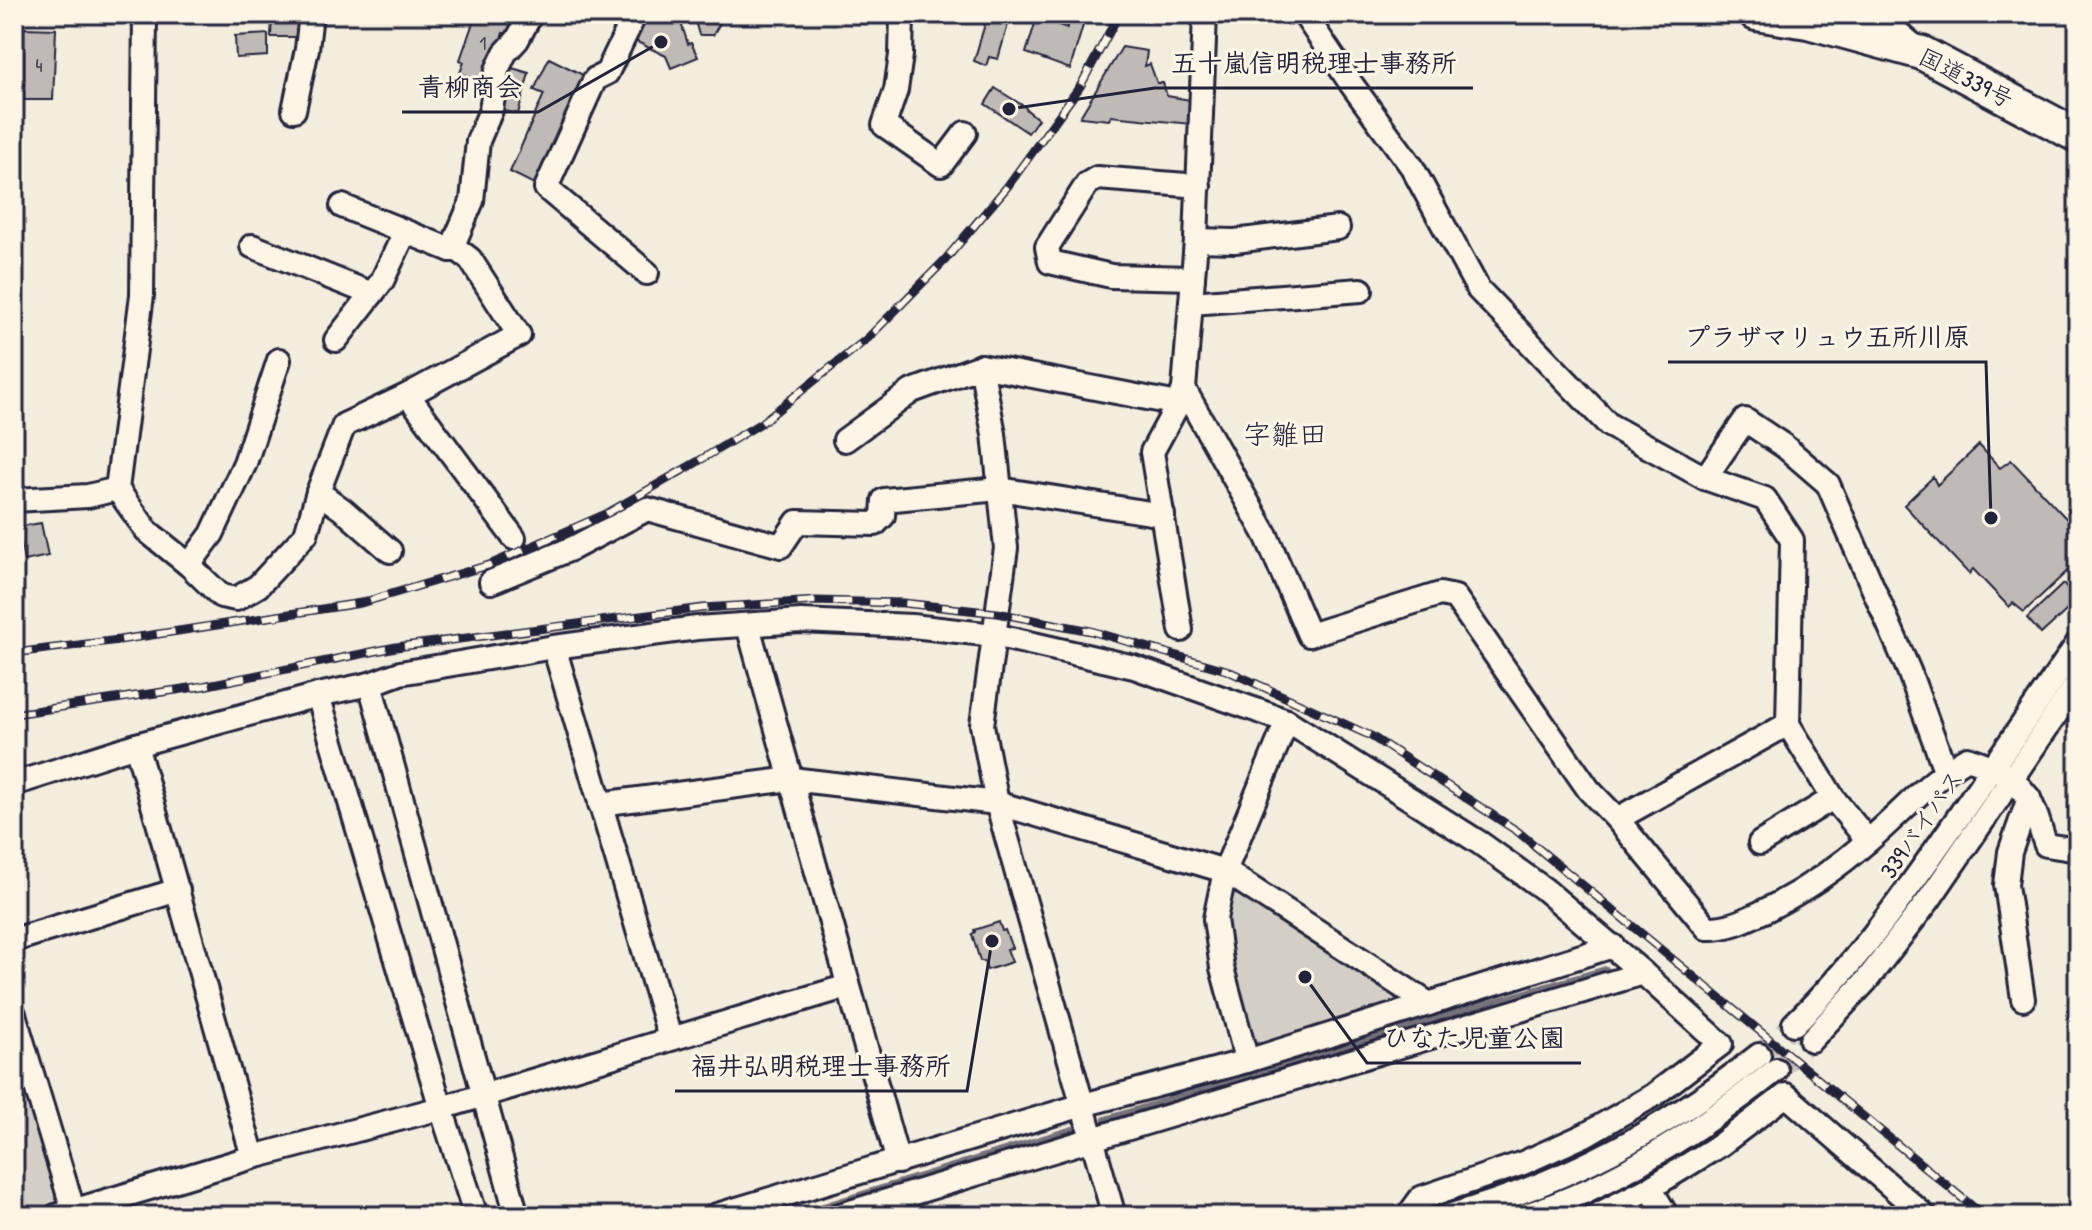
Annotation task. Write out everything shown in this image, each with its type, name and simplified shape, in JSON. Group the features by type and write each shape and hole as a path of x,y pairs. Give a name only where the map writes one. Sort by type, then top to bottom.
{"highway":[{"name":"国道339号","path":"1756,14 1808,22 1922,53 2078,136"}],"street":[{"path":"145,14 142,295 117,489 147,531 221,596 236,599 258,586 306,534 318,492 344,425 408,395 519,335 470,259 458,250 451,250 342,206"},
{"path":"294,110 311,14"},
{"path":"451,250 472,201 478,141 491,110 497,70 531,14"},
{"path":"635,14 607,73 595,79 546,188 647,273"},
{"path":"902,14 896,90 884,125 941,165 965,133"},
{"path":"1181,630 1152,452 1181,397 1196,240 1205,14"},
{"path":"1304,14 1412,167 1478,289 1609,425 1705,478 1765,499 1792,540 1788,724 1833,798 1868,841"},
{"path":"1876,14 1922,53"},
{"path":"1193,278 1111,276 1050,262 1047,247 1087,184 1097,178 1199,186"},
{"path":"1196,240 1235,241 1338,228"},
{"path":"336,340 382,281 405,232"},
{"path":"252,246 372,294"},
{"path":"1191,303 1361,290"},
{"path":"189,565 212,534 245,463 279,360"},
{"path":"981,366 994,434 1006,548 982,725 997,803 1114,1216"},
{"path":"845,440 912,391 981,366 1181,397 1266,535 1309,635 1440,594 1455,597 1589,790 1617,819 1707,928 1721,928 1746,919 1783,901 1831,870 1868,841 1945,770 1967,758 2002,773 2029,798 2046,845 2078,850"},
{"path":"408,395 514,538"},
{"path":"1705,478 1745,420 1784,446 1828,484 1909,671 1945,770"},
{"path":"14,500 88,496 117,489"},
{"path":"491,582 573,548 647,509 781,546 797,522 875,524 883,516 884,500 999,489 1163,515"},
{"path":"318,492 390,551"},
{"path":"14,784 136,745 318,695 370,684 400,673 554,647 697,628 801,621 912,626 994,635 1134,667 1287,721 1480,843 1544,889 1613,946 1721,1044 1654,1095 1585,1135 1523,1163 1421,1198 1408,1216"},
{"path":"748,626 898,1162"},
{"name":"339バイパス","path":"1802,1032 1817,1003 2002,773 2078,643"},
{"path":"554,647 670,1038"},
{"path":"2002,773 2078,682"},
{"path":"370,684 517,1216"},
{"path":"318,695 476,1216"},
{"path":"1247,1061 1222,968 1215,919 1225,871 1287,721"},
{"path":"1617,819 1788,724"},
{"path":"136,745 253,1157"},
{"path":"600,804 791,779 997,803 1225,871 1429,1004"},
{"path":"1760,843 1833,798"},
{"path":"2023,999 2006,885 2010,852 2029,798"},
{"path":"14,940 178,890"},
{"path":"714,1216 1083,1105 1247,1061 1613,946"},
{"path":"837,1216 1643,973"},
{"path":"14,1014 68,1214 253,1157 441,1108 848,986"},
{"path":"1448,1216 1514,1195 1617,1150 1768,1062 1712,1118 1638,1164 1576,1195 1523,1216"},
{"path":"1595,1216 1650,1188 1720,1145 1786,1095 1925,1216"},
{"path":"1650,1188 1667,1216"}],"shaded area":[{"path":"1230,889 1397,989 1394,1004 1264,1043 1254,1041 1230,966 1225,920"},
{"path":"14,1055 58,1205 21,1216 14,1216"}],"building":[{"path":"272,14 305,17 304,37 271,37"},
{"path":"476,14 515,14 521,17 512,35 503,33 497,52 493,51 483,83 460,73 464,62 460,60"},
{"path":"645,14 678,14 688,44 691,43 698,57 671,68 666,56 633,40"},
{"path":"693,14 720,14 720,23 713,35 699,35"},
{"path":"988,14 1011,14 998,59 989,57 986,66 974,61"},
{"path":"1037,17 1067,28 1071,17 1084,22 1070,69 1026,53"},
{"path":"24,28 56,29 53,100 24,100"},
{"path":"268,34 268,56 236,58 235,36"},
{"path":"1122,47 1147,51 1145,66 1150,64 1157,83 1163,83 1167,96 1191,100 1191,124 1111,116 1109,120 1080,117"},
{"path":"549,58 589,78 538,186 510,172 544,94 534,90"},
{"path":"512,68 529,73 518,114 501,110"},
{"path":"995,88 1038,119 1028,133 985,104"},
{"path":"1979,445 2000,468 2011,460 2078,531 2078,561 2024,612 2013,603 2009,607 1973,569 1969,574 1904,505 1933,477 1937,485"},
{"path":"41,523 48,556 24,561 18,527"},
{"path":"2063,584 2078,600 2041,634 2027,618"},
{"path":"999,922 1012,948 1007,949 1012,962 987,970 984,961 980,961 972,934 974,930"}],"waterway":[{"path":"1105,1119 1606,969"},
{"path":"791,1216 1072,1129"}],"tunnel":[{"path":"1759,1055 1794,1024"},
{"path":"1776,1070 1811,1040"}],"railway":[{"path":"14,653 361,603 489,565 608,513 697,462 761,423 868,338 945,260 1007,187 1081,85 1119,14"},
{"path":"14,714 203,686 396,647 703,608 816,601 903,603 997,613 1091,631 1226,670 1371,736 1517,831 1984,1216"}],"place":[{"name":"青柳商会","path":"661,42"},
{"name":"五十嵐信明税理士事務所","path":"1009,109"},
{"name":"プラザマリュウ五所川原","path":"1991,518"},
{"name":"福井弘明税理士事務所","path":"992,941"},
{"name":"ひなた児童公園","path":"1305,977"}],"district":[{"name":"字雛田","path":"1285,434"}]}
